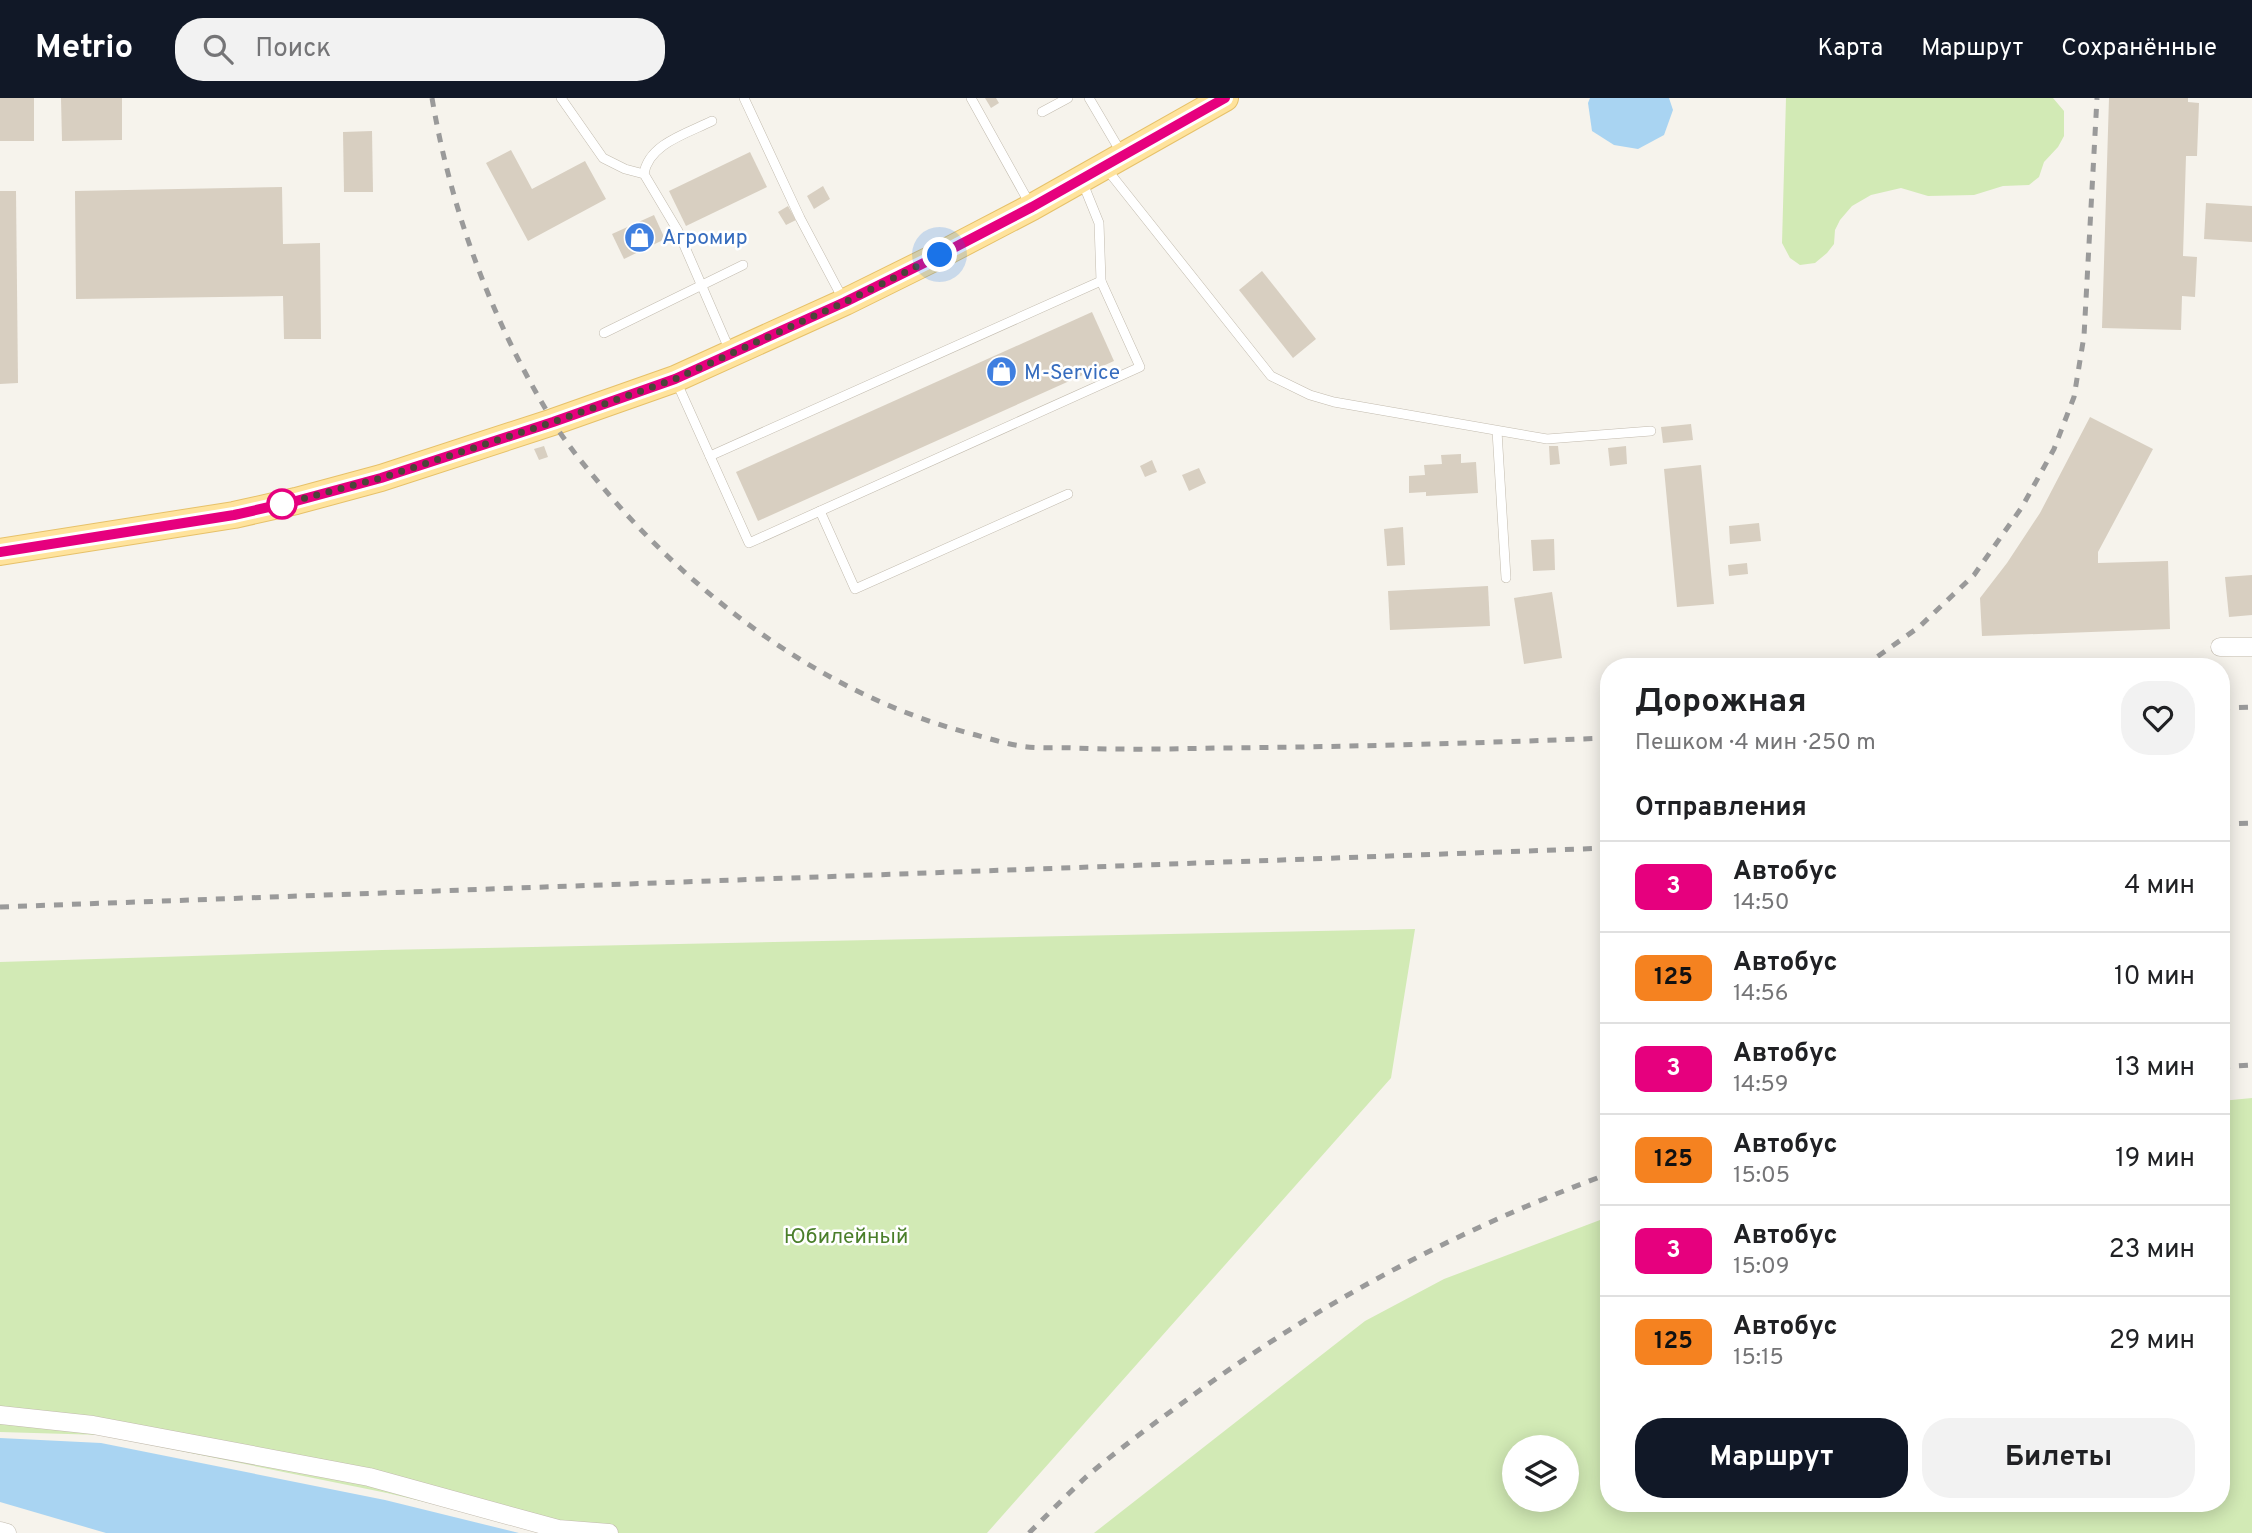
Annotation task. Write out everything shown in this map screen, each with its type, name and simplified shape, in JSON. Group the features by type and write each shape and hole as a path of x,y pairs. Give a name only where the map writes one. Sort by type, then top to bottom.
{"main road":[{"path":"0,552 234,515 296,501 381,478 675,379 845,302 1032,207 1225,98"}],"street":[{"path":"2220,647 2252,647"},
{"path":"0,1415 93,1425 369,1477 558,1529 609,1533"},
{"path":"0,1531 7,1533"}],"lane":[{"path":"561,98 603,158 625,169 644,174"},
{"path":"744,98 800,218 845,302"},
{"path":"971,98 1032,207"},
{"path":"1042,112 1068,98"},
{"path":"675,379 749,542 1140,367 1101,281 1103,167 1089,98"},
{"path":"712,121 652,154 644,174 678,231 731,353"},
{"path":"1103,167 1271,376 1310,395 1547,439 1651,431"},
{"path":"604,333 744,265"},
{"path":"710,456 1101,281"},
{"path":"1497,430 1506,578"},
{"path":"820,511 855,589 1068,494"}],"green space":[{"path":"1786,98 2053,98 2064,111 2064,136 2044,162 2039,177 2029,185 2003,186 1974,195 1928,196 1901,188 1871,195 1852,206 1840,220 1835,230 1834,244 1827,253 1815,263 1800,265 1790,258 1782,243"},
{"name":"Юбилейный","path":"1415,929 1391,1078 987,1533 539,1533 517,1524 387,1493 102,1435 0,1432 0,962 382,950"},
{"path":"2252,1098 2252,1533 1094,1533 1365,1321 1444,1279 1600,1220 1600,1512 2230,1512 2230,1100"}],"water":[{"path":"1590,98 1669,98 1673,110 1664,135 1638,149 1614,145 1592,131 1588,103"},
{"path":"0,1438 101,1443 385,1500 519,1533 106,1533 0,1502"}],"building":[{"path":"0,98 34,98 34,141 0,141"},
{"path":"61,98 122,98 122,140 62,141"},
{"path":"985,98 996,98 999,103 991,108"},
{"path":"2109,98 2188,98 2188,102 2199,103 2197,156 2186,156 2183,256 2197,257 2195,297 2182,296 2181,330 2102,328"},
{"path":"372,131 373,192 344,192 343,132"},
{"path":"511,150 532,189 585,161 606,199 528,241 486,163"},
{"path":"750,152 767,187 686,226 669,191"},
{"path":"823,186 830,199 814,209 807,196"},
{"path":"282,187 283,244 320,243 321,339 284,339 283,296 76,299 75,191"},
{"path":"0,191 16,191 18,383 0,384"},
{"path":"2206,203 2252,206 2252,242 2204,239"},
{"path":"788,206 796,220 786,225 778,212"},
{"name":"Агромир","path":"654,215 665,239 624,259 612,234"},
{"path":"1262,271 1316,339 1293,358 1239,290"},
{"path":"1092,312 1114,361 758,521 736,472"},
{"path":"2090,417 2153,449 2098,552 2098,563 2168,561 2170,629 1982,636 1980,598 2040,513"},
{"path":"1691,424 1693,440 1663,443 1661,427"},
{"path":"544,446 548,457 539,460 534,449"},
{"path":"1549,446 1558,446 1560,464 1550,465"},
{"path":"1626,446 1627,464 1610,466 1608,448"},
{"path":"1461,454 1461,463 1476,462 1478,493 1426,496 1426,492 1409,493 1409,476 1425,475 1424,465 1442,464 1441,455"},
{"path":"1152,460 1157,472 1145,477 1140,466"},
{"path":"1701,465 1714,604 1677,607 1664,469"},
{"path":"1199,468 1206,483 1189,491 1182,475"},
{"path":"1759,523 1761,541 1730,544 1729,526"},
{"path":"1403,527 1405,565 1387,566 1384,529"},
{"path":"1554,539 1555,570 1533,571 1531,540"},
{"path":"1747,563 1748,574 1729,576 1728,565"},
{"path":"2252,575 2252,615 2229,617 2225,577"},
{"path":"1488,586 1490,626 1390,630 1388,591"},
{"path":"1552,592 1562,658 1524,664 1514,598"}],"railway":[{"path":"432,98 450,182 476,264 510,343 564,439 611,497 688,576 776,644 823,673 872,698 923,719 1027,747 1268,747 1600,738"},
{"path":"1876,658 1919,627 1974,575 2022,507 2054,449 2074,397 2084,336 2097,98"},
{"path":"2230,708 2252,707"},
{"path":"2230,824 2252,823"},
{"path":"0,907 1600,848"},
{"path":"2230,1066 2252,1065"},
{"path":"1029,1533 1086,1477 1126,1444 1244,1359 1293,1328 1394,1269 1499,1218 1600,1177"}],"bus line":[{"name":"3","path":"0,552 234,515 296,501 381,478 675,379 845,302 940,255 1032,207 1225,98"}],"place":[{"name":"Агромир","path":"639,237"},
{"name":"M-Service","path":"1001,372"}],"route":[{"path":"282,504 275,506 381,478 675,379 845,302 940,255"}]}
